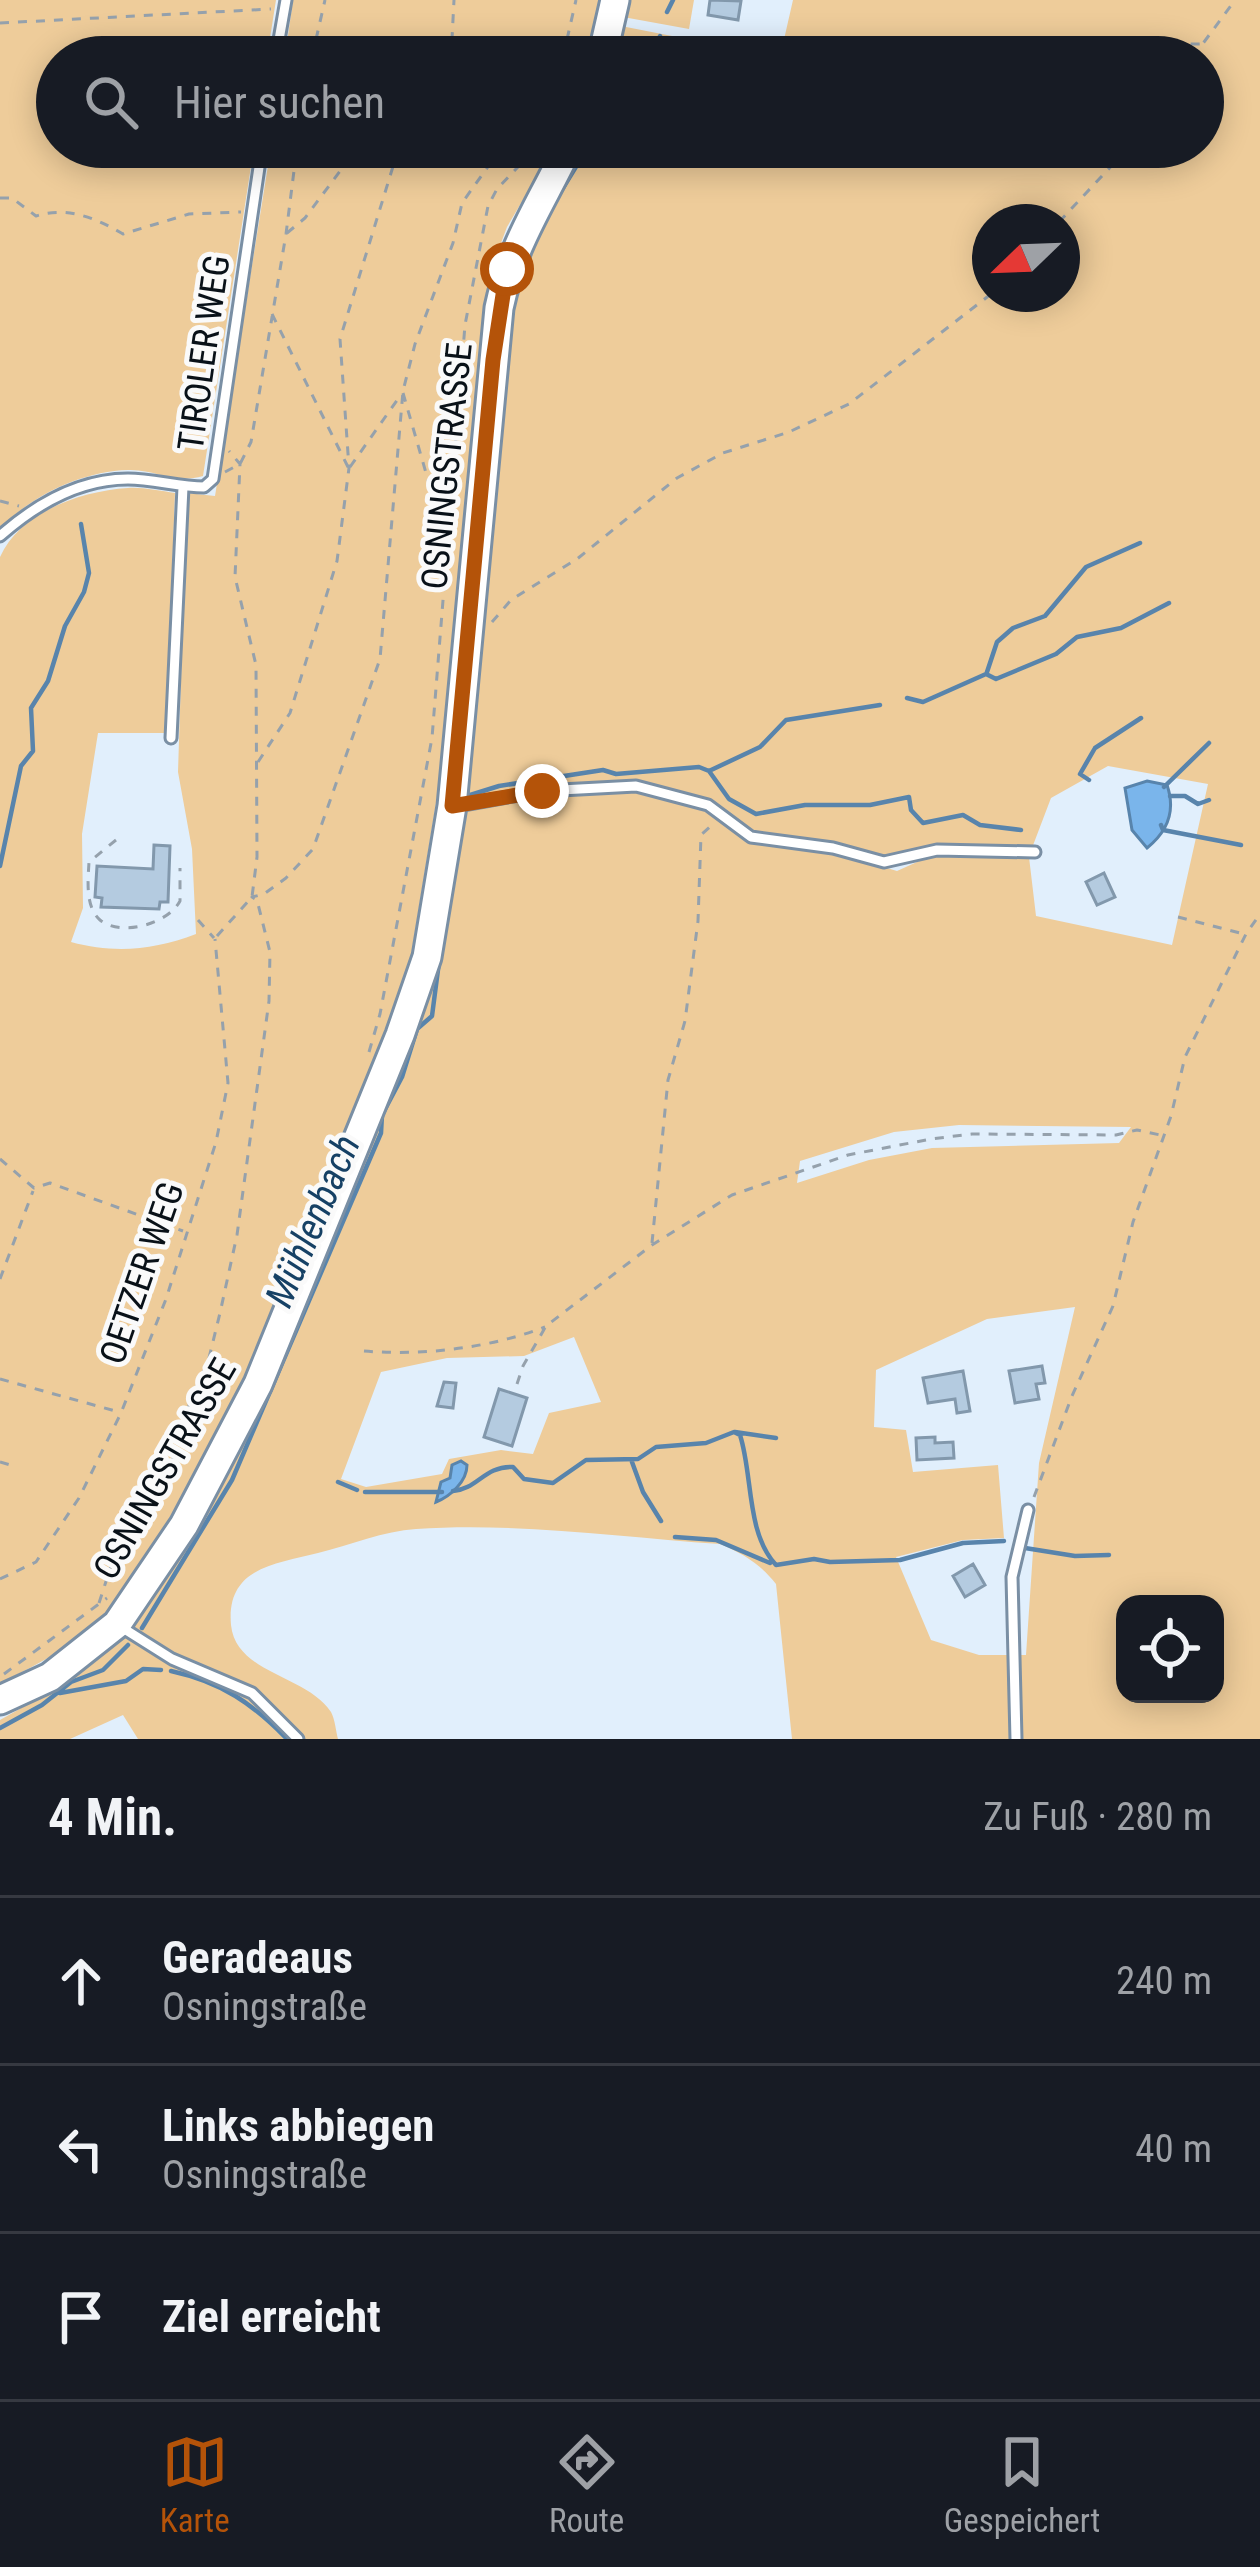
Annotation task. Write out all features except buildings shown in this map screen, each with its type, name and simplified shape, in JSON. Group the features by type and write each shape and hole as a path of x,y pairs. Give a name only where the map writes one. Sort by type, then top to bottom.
{"main road":[{"path":"607,36 615,0"},
{"name":"OSNINGSTRASSE","path":"0,1700 50,1677 108,1614 195,1505 267,1362 400,1035 427,957 452,806 493,360 507,269 557,168"}],"lane":[{"path":"280,36 285,4"},
{"name":"TIROLER WEG","path":"1,536 32,510 101,482 209,484 220,440 258,168"},
{"path":"171,738 183,487"},
{"path":"452,806 542,791 657,788 708,805 751,837 833,848 884,862 938,850 1035,852"},
{"path":"1016,1739 1012,1577 1028,1510"},
{"path":"108,1614 172,1659 252,1693 298,1739"}],"path":[{"path":"317,36 326,0"},
{"path":"452,36 454,0"},
{"path":"568,36 576,0"},
{"path":"1207,36 1235,0"},
{"path":"0,23 285,4"},
{"path":"252,897 258,762 256,665 236,578 240,464 251,442 294,168"},
{"path":"286,234 305,218 342,168"},
{"path":"258,762 290,713 337,560 349,468 340,339 393,168"},
{"path":"198,920 215,939 252,897 286,878 313,849 380,658 403,391 415,344 453,243 462,203 487,168"},
{"path":"369,1053 432,738 465,325 488,206 497,188 520,168"},
{"path":"1075,204 1109,168"},
{"path":"0,198 12,198 36,216 63,212 89,217 123,234 189,214 251,213"},
{"path":"466,635 476,636 511,600 577,559 676,478 723,453 789,432 849,404 972,309"},
{"path":"272,314 349,468"},
{"path":"349,468 403,391"},
{"path":"403,391 446,542"},
{"path":"220,440 240,464"},
{"path":"0,501 32,510"},
{"path":"652,1245 668,1080 685,1021 698,921 701,835 722,815"},
{"path":"116,840 89,862 89,899 106,924 164,921 180,902 180,868"},
{"path":"108,1614 111,1566 182,1441 190,1401 208,1362 237,1234 272,967 257,900 252,897"},
{"path":"1028,1510 1113,1306 1133,1222 1165,1136 1185,1058 1260,914"},
{"path":"1178,917 1246,934"},
{"name":"OETZER WEG","path":"0,1580 36,1562 79,1498 154,1334 216,1142 228,1083 215,939"},
{"path":"364,1351 404,1354 504,1341 546,1326 652,1245 732,1195 848,1155 972,1134 1116,1135 1137,1130 1165,1136"},
{"path":"0,1159 34,1187"},
{"path":"34,1187 50,1183 184,1231"},
{"path":"0,1279 34,1187"},
{"path":"518,1384 546,1326"},
{"path":"0,1378 121,1413"},
{"path":"0,1462 14,1466"},
{"path":"0,1677 108,1614 112,1594"}],"shaded area":[{"path":"0,0 276,0 270,36 36,36 36,168 251,168 203,476 183,479 128,470 93,475 42,496 0,529"},
{"path":"293,0 602,0 593,36 288,36"},
{"path":"626,0 694,0 689,29 623,17"},
{"path":"793,0 1260,0 1260,1739 792,1739 776,1584 744,1556 720,1544 453,1527 392,1532 271,1565 245,1580 237,1591 231,1625 236,1641 259,1664 320,1700 332,1715 338,1739 138,1739 123,1715 70,1739 0,1739 0,1720 64,1684 106,1653 153,1598 196,1523 245,1434 322,1263 435,957 511,301 525,246 571,168 1224,168 1224,36 785,36","holes":["1108,766 1208,784 1172,945 1036,916 1029,857 937,853 897,871 829,851 831,842 893,858 923,848 1032,848 1051,798","959,1125 1131,1127 1119,1143 932,1148 869,1160 797,1183 800,1161 894,1132","1075,1307 1039,1463 1026,1655 979,1655 931,1640 896,1557 963,1540 1004,1538 998,1465 913,1472 906,1430 874,1427 876,1370 987,1319","574,1337 601,1402 549,1413 533,1454 501,1450 449,1459 442,1474 366,1487 341,1479 381,1372 447,1358 524,1356"]},
{"path":"621,26 672,36 618,36"},
{"path":"268,168 542,168 507,227 489,275 443,760 410,962 386,1033 238,1403 115,1609 60,1650 0,1683 0,557 22,528 72,499 128,488 175,493 166,733 98,733 82,834 83,908 71,942 103,948 165,944 196,934 192,849 178,772 187,493 215,496"}],"water":[{"path":"1147,781 1167,785 1170,812 1160,835 1147,848 1132,830 1125,788"},
{"path":"461,1461 467,1465 461,1482 436,1502 441,1482 450,1478 452,1465"}],"waterway":[{"name":"Mühlenbach","path":"667,12 673,0"},
{"name":"Mühlenbach","path":"555,201 575,168"},
{"path":"0,866 21,766 33,751 31,708 48,681 65,626 89,573 81,524"},
{"path":"987,672 997,642 1013,628 1045,616 1086,567 1140,543"},
{"path":"907,698 923,702 986,674 996,679 1056,654 1077,637 1121,628 1169,603"},
{"path":"709,771 760,747 786,720 880,705"},
{"path":"1089,780 1080,774 1095,748 1141,718"},
{"path":"1164,787 1209,743"},
{"name":"Mühlenbach","path":"467,795 469,765"},
{"path":"467,796 499,786 603,770 616,774 699,767 709,771 729,799 756,814 805,805 870,805 909,797 911,810 923,823 963,815 980,825 1021,830"},
{"path":"1170,796 1185,796 1198,804 1209,800"},
{"path":"1161,825 1163,830 1241,845"},
{"name":"Mühlenbach","path":"142,1628 232,1480 381,1133 382,1115 402,1077 417,1029 432,1016 439,962"},
{"path":"453,1491 513,1467 524,1479 553,1483 586,1460 638,1459 656,1447 706,1443 734,1432 740,1435 744,1451 760,1537 776,1565 814,1559 900,1560 963,1543 1004,1541"},
{"path":"735,1432 776,1438"},
{"path":"632,1462 661,1521"},
{"path":"338,1482 357,1490"},
{"path":"365,1492 442,1492"},
{"path":"675,1537 716,1540 770,1563"},
{"path":"1025,1548 1075,1556 1109,1555"},
{"name":"Mühlenbach","path":"0,1728 71,1682 103,1670 128,1645"},
{"path":"60,1693 126,1681 143,1669 161,1670"},
{"path":"171,1671 235,1696 287,1739"}],"route":[{"path":"507,269 493,360 452,806 542,791"}]}
